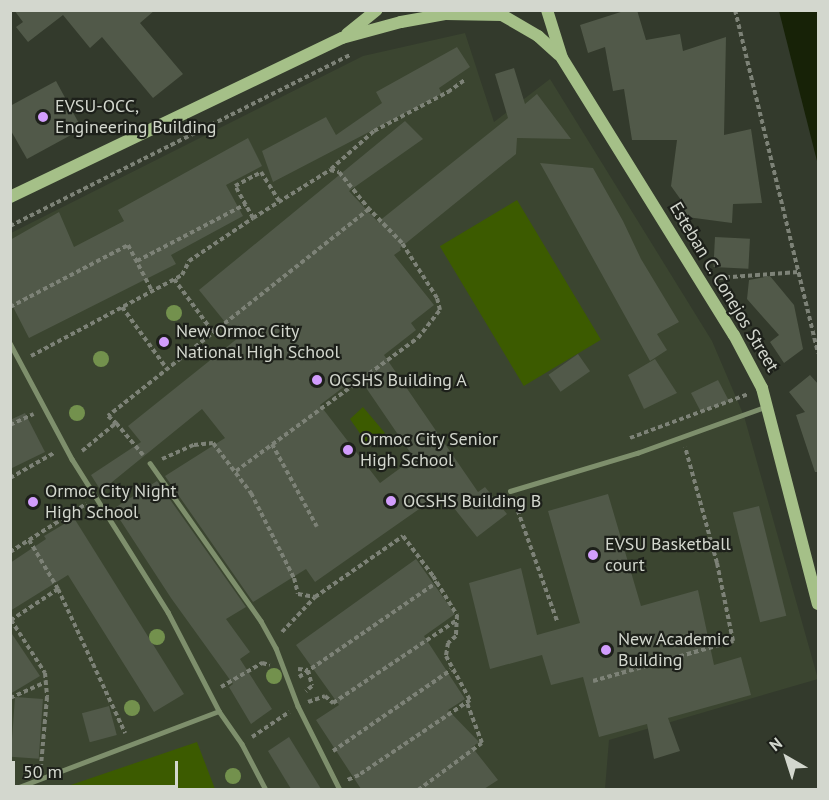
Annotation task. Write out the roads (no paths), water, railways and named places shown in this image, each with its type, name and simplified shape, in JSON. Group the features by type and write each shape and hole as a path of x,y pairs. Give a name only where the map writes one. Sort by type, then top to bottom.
{"main road":[{"path":"342,38 377,10"},
{"name":"Esteban C. Conejos Street","path":"547,10 562,58 734,335 762,388 819,604"},
{"path":"10,197 342,38 401,22 446,14 499,13 538,36 562,58"}],"lane":[{"path":"10,343 72,459 168,612 219,711 242,744 266,789"},
{"path":"510,491 683,438 767,406"},
{"path":"150,463 261,621 290,683 298,706 339,787"},
{"path":"11,789 219,711"}],"place":[{"name":"EVSU-OCC, Engineering Building","path":"43,117"},
{"name":"New Ormoc City National High School","path":"164,342"},
{"name":"OCSHS Building A","path":"317,380"},
{"name":"Ormoc City Senior High School","path":"348,450"},
{"name":"OCSHS Building B","path":"391,501"},
{"name":"Ormoc City Night High School","path":"33,502"},
{"name":"EVSU Basketball court","path":"593,555"},
{"name":"New Academic Building","path":"606,650"}]}
